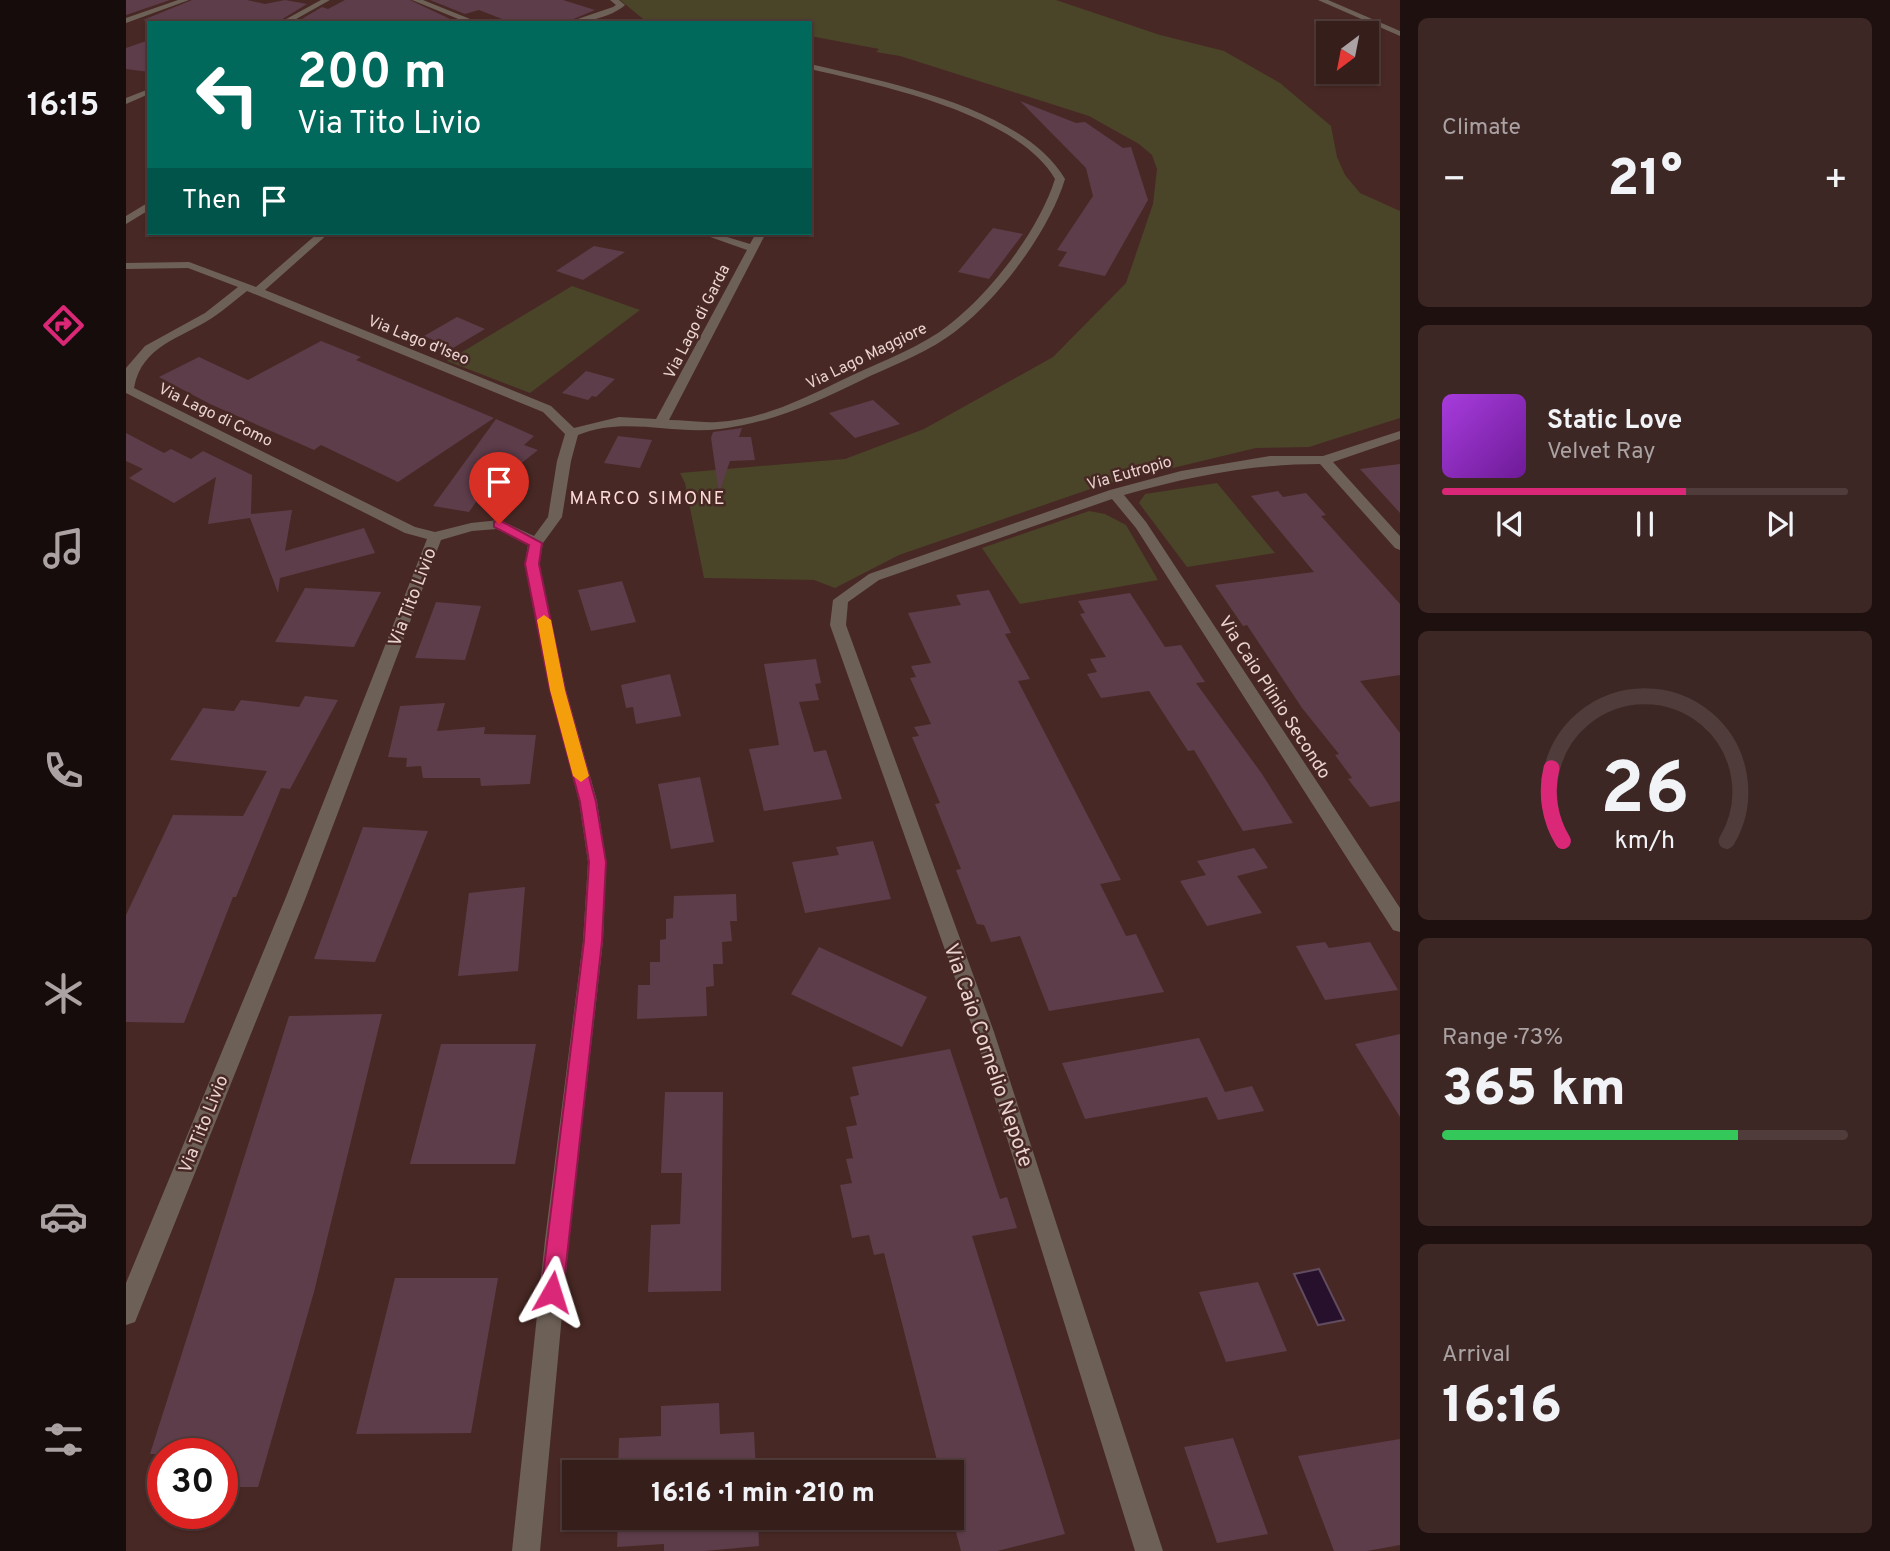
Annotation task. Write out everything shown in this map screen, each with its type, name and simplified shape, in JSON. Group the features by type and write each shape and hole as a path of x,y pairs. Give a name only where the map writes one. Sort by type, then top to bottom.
{"street":[{"path":"126,21 185,0"},
{"path":"287,21 326,0"},
{"path":"415,0 471,21"},
{"path":"577,21 616,9 621,5 614,0"},
{"path":"1322,0 1400,34"},
{"name":"Via Lago Maggiore","path":"572,433 587,427 619,421 717,426 761,418 810,400 940,337 970,314 999,283 1052,205 1060,179 1047,158 1016,135 910,93 812,67"},
{"path":"126,101 147,92"},
{"path":"126,220 147,206"},
{"name":"Via Lago di Como","path":"321,235 252,289 149,349 132,368 128,389 155,405 410,530 435,537"},
{"path":"710,235 752,248"},
{"name":"Via Lago di Garda","path":"660,424 760,235"},
{"name":"Via Lago d'Iseo","path":"126,266 189,265 547,409 572,433"},
{"path":"526,1551 557,1240 593,941 597,862 588,802 558,690 532,564 536,543 555,517 564,461 572,433"},
{"name":"Via Eutropio","path":"874,577 1115,493 1181,475 1270,460 1324,460 1400,435"},
{"path":"1324,460 1400,545"},
{"name":"Via Caio Plinio Secondo","path":"1115,493 1141,525 1400,924"},
{"name":"Via Tito Livio","path":"126,1313 296,897 435,537 471,527 499,524 536,543"},
{"name":"Via Caio Cornelio Nepote","path":"874,577 841,600 838,625 984,1032 1149,1551"}],"shaded area":[{"path":"620,0 1056,0 1160,35 1224,51 1280,83 1331,126 1337,157 1345,175 1360,193 1400,211 1400,418 1309,447 1256,448 1102,485 899,555 835,588 814,580 704,578 685,483 680,473 845,459 924,429 1053,357 1126,283 1153,204 1157,169 1152,155 1139,144 1089,116 900,56 876,52 879,49 812,36 812,21 646,21"},
{"path":"572,286 640,310 530,393 447,361"},
{"path":"1217,483 1275,553 1187,567 1139,503 1145,494"},
{"path":"1089,511 1105,514 1126,525 1158,580 1020,604 982,548"},
{"path":"1319,1269 1344,1320 1318,1325 1294,1274"}],"building":[{"path":"126,0 170,0 126,15"},
{"path":"192,0 247,0 265,4 285,0 307,4 279,21 143,20"},
{"path":"345,0 410,0 450,19 298,21 322,7 328,9"},
{"path":"430,0 563,0 595,10 569,21 507,21 479,10 465,14"},
{"path":"147,41 147,72 126,69 126,48"},
{"path":"1020,101 1076,123 1085,122 1123,148 1131,147 1148,200 1105,276 1058,266 1067,252 1057,250 1093,196 1086,168"},
{"path":"993,228 1023,234 989,279 958,272"},
{"path":"594,246 625,252 583,280 556,271"},
{"path":"457,317 485,329 453,348 424,336"},
{"path":"321,341 361,357 356,360 494,418 398,482 321,445 314,450 210,404 159,377 199,357 248,380"},
{"path":"586,371 615,379 596,397 592,396 588,400 562,393"},
{"path":"873,400 900,424 855,438 829,413"},
{"path":"496,419 534,436 524,445 538,450 480,496 469,512 433,506"},
{"path":"742,428 739,437 751,437 755,460 730,461 719,493 711,438 713,432"},
{"path":"126,433 164,453 171,449 191,459 203,451 252,475 251,514 292,510 285,551 364,528 375,553 280,578 278,593 250,518 208,524 216,477 174,503 129,478 143,469 126,461"},
{"path":"618,436 652,440 640,468 604,463"},
{"path":"1400,464 1400,513 1360,469"},
{"path":"1278,491 1283,497 1306,493 1326,515 1321,516 1400,604 1400,675 1360,681 1400,733 1400,801 1370,807 1348,779 1352,778 1335,755 1339,754 1302,708 1247,625 1243,626 1215,585 1314,572 1251,496"},
{"path":"622,581 636,622 591,631 578,590"},
{"path":"305,588 381,592 354,647 275,642"},
{"path":"989,590 1011,633 1005,634 1030,679 1018,681 1121,880 1100,884 1126,936 1136,934 1164,992 1049,1011 1020,936 991,942 984,925 977,924 956,870 961,869 935,804 940,803 912,737 919,736 914,727 931,724 910,678 916,677 911,666 931,663 908,613 961,605 956,595"},
{"path":"1130,593 1165,647 1181,645 1205,682 1196,683 1262,774 1293,823 1243,831 1194,750 1188,751 1149,691 1101,698 1087,674 1097,672 1090,659 1106,657 1080,614 1085,613 1078,601"},
{"path":"436,602 481,606 465,660 415,658"},
{"path":"816,659 821,683 815,684 819,700 799,702 814,752 826,750 842,799 764,811 749,749 779,745 764,664"},
{"path":"670,674 681,716 636,724 633,707 626,708 621,685"},
{"path":"305,696 338,700 290,789 281,788 236,897 233,897 184,1023 126,1022 126,915 173,815 243,816 267,771 170,760 203,708 234,711 241,700 299,707"},
{"path":"445,703 437,731 485,727 484,734 536,735 530,784 481,786 480,778 423,778 421,766 406,767 407,758 388,757 400,706"},
{"path":"700,777 714,842 671,849 658,784"},
{"path":"363,827 428,831 375,962 314,959"},
{"path":"873,841 891,899 805,913 792,862 839,855 836,847"},
{"path":"1254,848 1268,868 1237,876 1262,913 1207,926 1180,881 1206,875 1197,861"},
{"path":"525,887 518,971 458,976 469,893"},
{"path":"736,894 737,921 730,921 732,941 722,942 723,964 713,964 714,986 706,987 707,1016 637,1019 638,985 650,985 650,962 660,962 660,940 666,939 666,919 673,918 674,896"},
{"path":"1325,942 1329,948 1370,942 1398,990 1325,1000 1296,946"},
{"path":"819,947 927,997 902,1047 791,994"},
{"path":"382,1014 314,1292 258,1487 238,1487 238,1438 155,1438 289,1016"},
{"path":"1400,1034 1400,1117 1355,1044"},
{"path":"1199,1038 1225,1092 1252,1086 1264,1111 1218,1120 1207,1097 1085,1119 1062,1063"},
{"path":"441,1044 536,1044 515,1164 410,1164"},
{"path":"950,1049 1000,1199 1007,1197 1017,1228 972,1236 1065,1534 997,1551 961,1551 955,1530 964,1530 964,1460 937,1460 884,1253 874,1255 869,1235 852,1238 840,1185 852,1183 846,1159 853,1158 846,1127 857,1125 850,1097 859,1095 852,1067"},
{"path":"665,1092 723,1092 721,1291 648,1292 651,1225 680,1224 682,1173 661,1173"},
{"path":"395,1278 498,1278 471,1433 356,1434"},
{"path":"1258,1282 1287,1351 1226,1362 1199,1292"},
{"path":"719,1403 720,1434 754,1432 755,1460 618,1460 619,1438 661,1436 661,1406"},
{"path":"1233,1438 1268,1534 1217,1543 1184,1447"},
{"path":"1400,1439 1400,1545 1367,1551 1334,1551 1298,1456"},
{"path":"618,1530 758,1530 759,1546 705,1551 664,1551 664,1544 617,1547"}],"slow traffic":[{"path":"544,620 558,690 581,776"}],"district":[{"name":"MARCO SIMONE","path":"648,498"}],"route":[{"path":"499,524 536,543 532,564 558,690 588,802 597,862 593,941 552,1292"}]}
